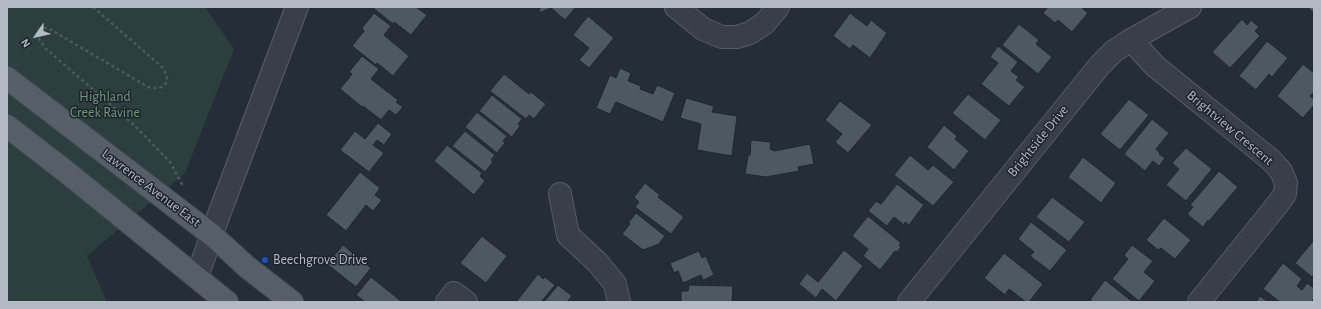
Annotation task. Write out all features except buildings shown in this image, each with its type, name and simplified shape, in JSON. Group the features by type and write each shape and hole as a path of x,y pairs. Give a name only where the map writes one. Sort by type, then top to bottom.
{"main road":[{"name":"Lawrence Avenue East","path":"7,78 212,235 247,267 292,302"},
{"path":"7,126 227,302"}],"street":[{"path":"197,277 297,7"},
{"path":"676,7 703,29 722,37 737,37 750,33 765,23 778,7"},
{"name":"Brightside Drive","path":"908,302 1100,64 1114,51 1131,40 1190,7"},
{"name":"Brightview Crescent","path":"1131,40 1156,66 1272,160 1281,171 1286,183 1285,194 1277,205 1199,302"},
{"path":"560,194 568,235 598,263 615,284 619,302"},
{"path":"447,302 454,293 466,302"}],"path":[{"path":"93,7 162,67 167,77 166,83 162,87 148,87 48,28 37,31 37,36 45,48 135,126 170,162 184,188"}],"green space":[{"name":"Highland Creek Ravine","path":"7,7 205,7 234,49 185,173 87,256 107,302 7,302"}],"place":[{"name":"Beechgrove Drive","path":"265,260"}]}
